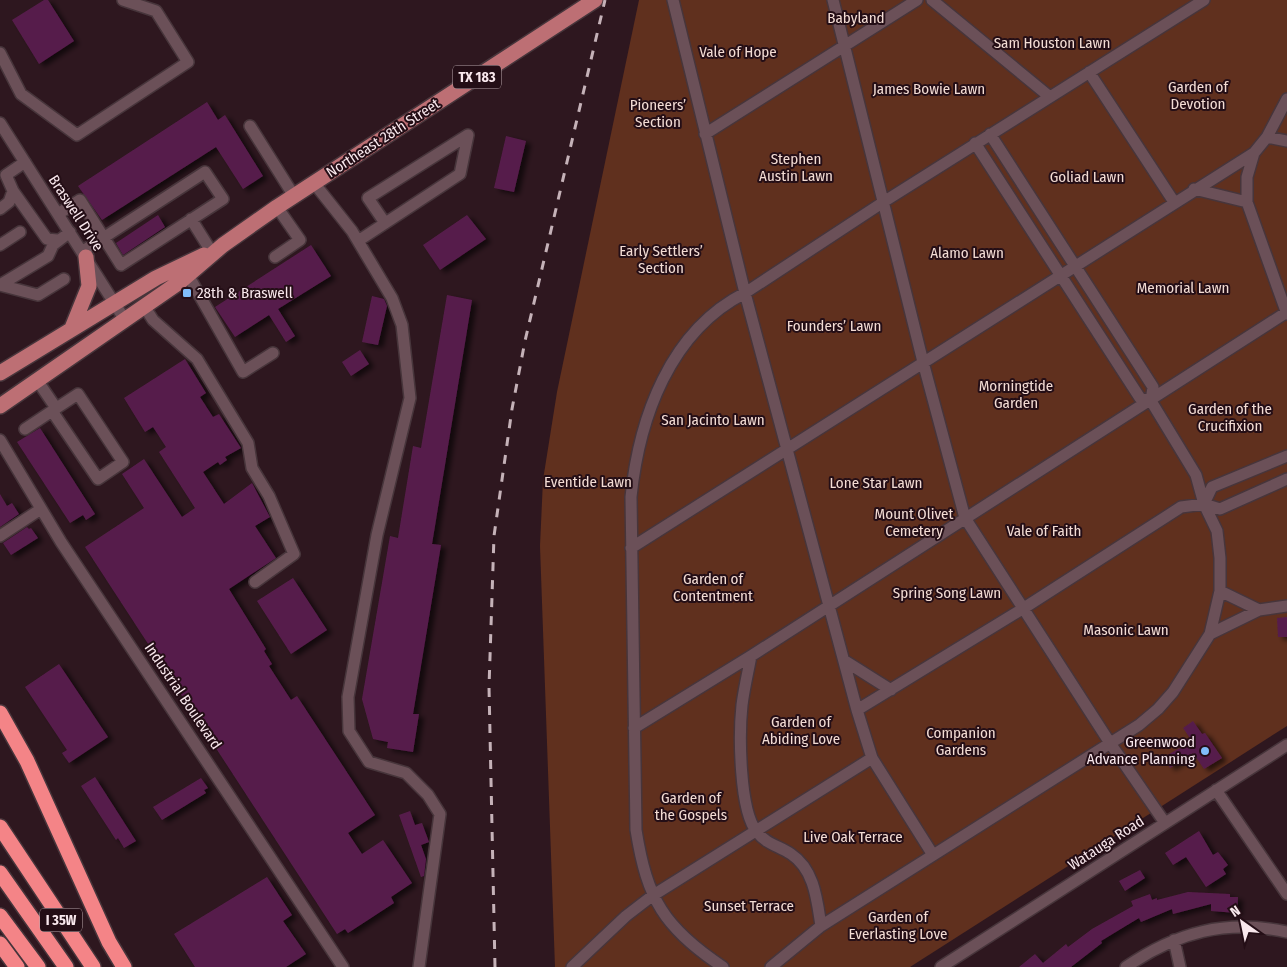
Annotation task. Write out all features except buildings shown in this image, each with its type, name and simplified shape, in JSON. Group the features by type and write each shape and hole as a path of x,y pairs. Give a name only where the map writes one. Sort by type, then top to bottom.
{"highway":[{"path":"0,713 27,761 110,942 124,967"},
{"name":"I 35W","path":"0,827 93,967"},
{"path":"0,873 66,967"},
{"path":"0,916 38,967"},
{"path":"0,944 17,967"}],"main road":[{"name":"Northeast 28th Street","path":"0,372 156,278 217,248 595,0"},
{"name":"Northeast 28th Street","path":"0,406 188,275 217,248"},
{"path":"72,328 89,286 84,254"}],"street":[{"path":"0,53 21,94 77,135 188,62 156,11 123,0"},
{"path":"674,0 745,293 857,710 872,758 934,855"},
{"path":"834,0 885,201 923,362 965,518 1110,743 1165,823"},
{"path":"706,134 917,0"},
{"path":"932,0 1050,97"},
{"path":"1181,0 1191,8"},
{"path":"723,967 684,937 666,918 652,896 641,864 636,830 631,496 635,459 646,416 662,378 683,348 709,318 728,302 745,293 975,143 1204,0"},
{"path":"1089,72 1174,202"},
{"path":"631,548 1254,152 1267,137 1287,99"},
{"name":"Braswell Drive","path":"0,123 125,320"},
{"path":"250,126 294,196"},
{"path":"771,967 821,926 1139,725 1158,709 1190,667 1210,634 1220,590 1220,558 1216,531 1204,504 1196,475 1151,401 1153,387 990,134"},
{"path":"358,241 460,174 468,135 368,198 385,223"},
{"path":"1267,137 1287,141"},
{"path":"975,143 1140,398 1151,401"},
{"path":"634,728 751,656 1287,312 1247,202 1247,177 1254,152"},
{"path":"26,162 3,170 13,191 40,231 47,239 57,240"},
{"path":"58,214 80,200 104,238 121,264 223,199 205,172 104,238 84,254"},
{"path":"314,183 358,241 392,298 402,325 410,398 377,535 348,697 349,732 369,762 406,773 428,795 440,814 419,967"},
{"path":"1194,189 1247,202"},
{"path":"0,209 9,202 13,191"},
{"path":"275,256 300,240 277,207"},
{"path":"191,219 217,248"},
{"path":"0,244 20,232"},
{"path":"0,285 48,256 57,240 70,232"},
{"path":"188,275 243,372 272,353"},
{"path":"0,285 38,295 64,280"},
{"path":"144,306 152,320 197,360 248,443 252,468 269,496 294,554 255,582"},
{"path":"25,429 54,409 78,394 123,462 98,479 54,409 37,380"},
{"name":"Industrial Boulevard","path":"0,440 4,457 41,509 343,967"},
{"path":"1204,504 1212,487 1287,456"},
{"path":"857,710 1024,608 1181,507 1204,504 1220,509 1287,479"},
{"path":"0,536 41,509"},
{"path":"1220,590 1258,610"},
{"path":"1210,634 1258,610 1287,606"},
{"path":"751,656 742,706 741,760 749,818 755,831 767,842 792,854 806,870 816,891 821,926"},
{"path":"845,661 891,690"},
{"name":"Watauga Road","path":"941,967 1287,745"},
{"path":"572,967 626,916 652,896 872,758"},
{"path":"1216,790 1287,894"},
{"path":"1126,967 1156,948 1174,940 1226,926 1262,926 1287,932"},
{"path":"1174,940 1180,967"}],"green space":[{"name":"Mount Olivet Cemetery","path":"639,0 1287,0 1287,726 910,967 555,967 540,546 543,480 557,392"}],"railway":[{"path":"495,967 489,687 494,536 512,409 525,341 605,0"}],"place":[{"name":"28th & Braswell","path":"187,293"},
{"name":"Greenwood Advance Planning","path":"1205,751"}],"park label":[{"name":"Babyland","path":"856,18"},
{"name":"Sam Houston Lawn","path":"1052,43"},
{"name":"Vale of Hope","path":"738,52"},
{"name":"James Bowie Lawn","path":"929,89"},
{"name":"Garden of Devotion","path":"1198,96"},
{"name":"Pioneers’ Section","path":"658,114"},
{"name":"Stephen Austin Lawn","path":"796,168"},
{"name":"Goliad Lawn","path":"1087,177"},
{"name":"Alamo Lawn","path":"967,253"},
{"name":"Early Settlers’ Section","path":"661,260"},
{"name":"Memorial Lawn","path":"1183,288"},
{"name":"Founders’ Lawn","path":"834,326"},
{"name":"Morningtide Garden","path":"1016,394"},
{"name":"Garden of the Crucifixion","path":"1230,418"},
{"name":"San Jacinto Lawn","path":"713,420"},
{"name":"Eventide Lawn","path":"588,482"},
{"name":"Lone Star Lawn","path":"876,483"},
{"name":"Vale of Faith","path":"1044,531"},
{"name":"Garden of Contentment","path":"713,588"},
{"name":"Spring Song Lawn","path":"947,593"},
{"name":"Masonic Lawn","path":"1126,630"},
{"name":"Garden of Abiding Love","path":"801,730"},
{"name":"Companion Gardens","path":"961,742"},
{"name":"Garden of the Gospels","path":"691,806"},
{"name":"Live Oak Terrace","path":"853,837"},
{"name":"Sunset Terrace","path":"749,906"},
{"name":"Garden of Everlasting Love","path":"898,926"}]}
